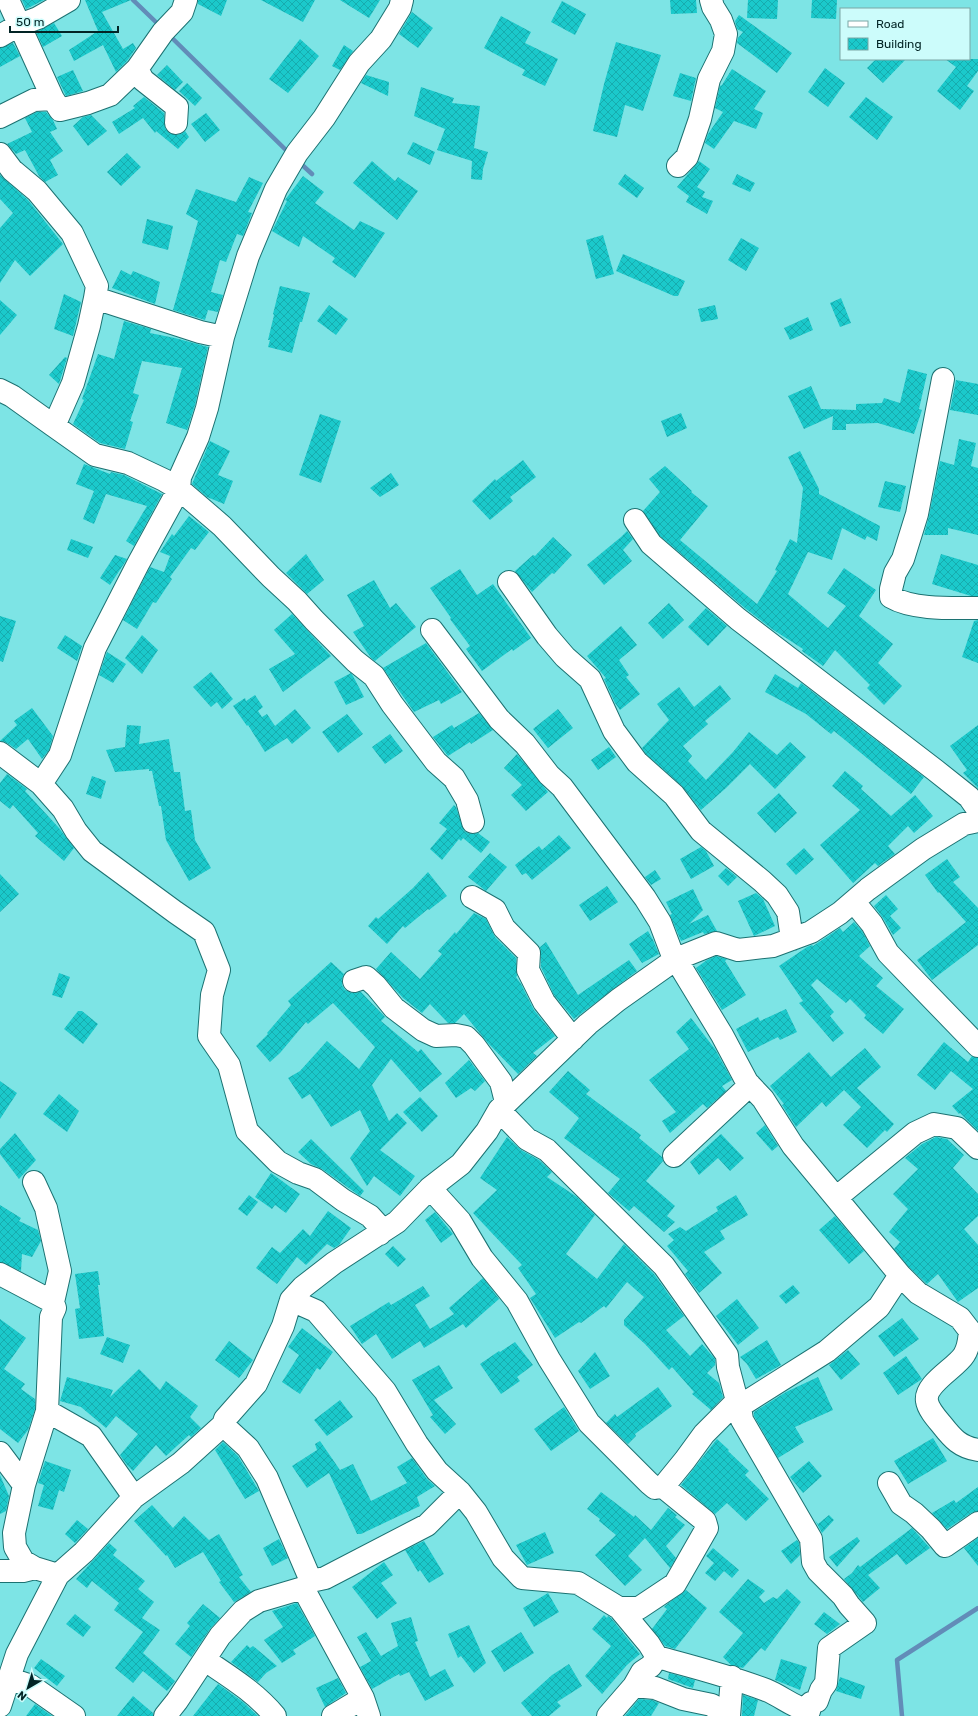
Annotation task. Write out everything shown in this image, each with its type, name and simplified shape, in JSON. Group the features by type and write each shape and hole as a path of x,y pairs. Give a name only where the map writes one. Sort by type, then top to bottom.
{"street":[{"path":"8,0 52,99 60,110 88,103 110,95 137,69 164,32 182,12 186,0"},
{"path":"0,36 19,24 38,18 69,0"},
{"path":"41,784 60,755 95,648 138,564 179,489 180,477 198,437 207,408 223,337 248,256 276,189 297,153 324,118 360,63 381,39 400,8 402,0"},
{"path":"678,166 687,157 700,119 709,79 723,51 726,34 722,20 713,7 711,0"},
{"path":"137,69 143,80 177,107 176,123"},
{"path":"0,116 34,100 52,99"},
{"path":"0,154 12,170 37,191 72,233 97,286 89,326 73,383 54,426"},
{"path":"94,298 200,332 223,337"},
{"path":"943,379 917,514 903,559 895,573 891,589 892,597 901,602 978,608"},
{"path":"0,390 12,396 95,455 128,463 164,480 179,489 222,526 266,573 297,601 355,661 374,676 392,704 415,732 436,762 454,778 467,800 473,822"},
{"path":"635,520 651,544 738,619 969,797 978,810"},
{"path":"509,582 547,636 565,657 590,679 614,731 637,762 674,795 701,831 777,895 788,912 792,939"},
{"path":"432,630 499,720 525,744 549,775 562,787 645,898 660,922 671,952 722,1035 738,1066 750,1085 763,1099 793,1146 837,1197 900,1275 918,1294 960,1318 970,1331 969,1344 964,1355 938,1380 928,1392 927,1402 935,1416 950,1435 962,1446 978,1450"},
{"path":"0,753 41,784 63,809 76,831 92,852 204,932 219,970 212,995 208,1036 229,1065 247,1131 278,1162 298,1173 315,1179 343,1200 370,1216 379,1226 380,1234"},
{"path":"0,1706 17,1654 58,1575 84,1552 134,1497 181,1463 223,1425 225,1419 256,1384 283,1326 291,1300 303,1287 334,1263 397,1222 430,1188 461,1164 487,1131 502,1106 588,1024 618,1000 676,959 716,943 738,950 773,946 811,932 840,913 868,889 923,849 964,824 978,821"},
{"path":"472,897 495,910 504,928 530,953 528,970 544,1002 573,1039"},
{"path":"854,902 872,924 888,953 978,1046"},
{"path":"291,1300 316,1311 384,1391 417,1444 437,1471 460,1492 479,1517 503,1558 522,1578 578,1583 619,1608 649,1644 657,1657 732,1677 772,1692 800,1709 809,1711 811,1703 817,1701 821,1690 826,1683 829,1648 865,1623 843,1596 818,1571 813,1562 811,1539 742,1420 728,1367 727,1355 664,1266 547,1150 527,1139 502,1106 500,1082 474,1045 466,1038 456,1035 436,1036 424,1030 394,1008 376,986 366,977 354,981"},
{"path":"674,1156 750,1085"},
{"path":"837,1197 915,1133 934,1124 957,1128 978,1148"},
{"path":"13,1478 47,1411 52,1317 55,1308 53,1302 60,1271 46,1208 34,1182"},
{"path":"430,1188 460,1221 482,1258 517,1301 549,1359 589,1423 655,1488 663,1487 704,1434 738,1403 827,1351 879,1307 900,1275"},
{"path":"0,1274 53,1302"},
{"path":"47,1411 91,1436 134,1497"},
{"path":"223,1425 248,1448 267,1478 307,1585 366,1707 333,1716"},
{"path":"0,1452 13,1478 15,1547 23,1561 35,1568 58,1575"},
{"path":"889,1483 901,1504 914,1513 931,1529 945,1546 978,1523"},
{"path":"619,1608 639,1608 675,1584 707,1528 705,1521 663,1487"},
{"path":"165,1716 177,1701 220,1636 243,1611 259,1601 325,1578 427,1525 460,1492"},
{"path":"0,1571 23,1571 35,1568"},
{"path":"608,1716 634,1686 642,1672 651,1666 657,1657"},
{"path":"204,1660 262,1700 275,1716"},
{"path":"729,1716 732,1677"},
{"path":"10,1679 31,1686 74,1716"},
{"path":"634,1686 655,1688 683,1699 712,1705 725,1716"}],"building":[{"path":"22,0 44,0 26,9"},
{"path":"85,0 131,0 102,12 123,49 133,43 136,48 127,61 116,72 103,45 74,61 69,50 98,31"},
{"path":"198,0 227,0 221,16 198,4"},
{"path":"261,0 315,0 303,22"},
{"path":"340,0 380,0 369,18"},
{"path":"670,0 696,0 697,13 671,14"},
{"path":"748,0 778,0 777,19 747,18"},
{"path":"812,0 837,0 836,19 811,18"},
{"path":"562,1 586,14 575,35 551,22"},
{"path":"412,12 433,28 418,48 399,34"},
{"path":"739,15 792,53 777,73 737,43 738,38 743,32 737,29 735,21"},
{"path":"501,16 531,32 525,43 558,59 545,86 522,75 525,70 484,48"},
{"path":"54,23 62,36 43,47 36,32"},
{"path":"300,39 319,56 288,93 269,79"},
{"path":"616,42 661,55 643,111 625,105 617,137 593,131"},
{"path":"13,43 20,56 0,67 0,48"},
{"path":"344,45 353,51 340,70 332,66"},
{"path":"978,59 978,71 967,86 974,91 960,110 937,91 956,67 946,60"},
{"path":"875,60 905,60 883,83 867,68"},
{"path":"167,65 183,82 175,90 157,75"},
{"path":"825,68 845,83 828,107 808,92"},
{"path":"732,69 766,91 754,109 763,113 756,129 734,121 714,149 705,143 708,134 723,112 715,108 720,86"},
{"path":"73,70 83,91 66,96 57,77"},
{"path":"680,73 696,78 691,101 673,96"},
{"path":"366,75 389,82 388,96 361,83"},
{"path":"187,83 202,98 195,106 179,91"},
{"path":"421,87 454,98 452,103 480,106 474,148 488,152 483,169 482,180 471,179 472,161 437,150 445,129 414,116"},
{"path":"144,97 164,113 165,128 169,133 176,135 185,131 189,137 178,149 156,131 155,133 143,118 119,134 112,122 135,108 133,106"},
{"path":"866,97 893,117 877,140 849,117"},
{"path":"37,112 46,112 53,120 57,129 50,132 63,151 50,160 58,175 45,182 39,176 25,150 16,154 7,144 32,132 25,118"},
{"path":"206,113 220,130 205,142 191,124"},
{"path":"91,115 107,131 88,146 73,126 83,117"},
{"path":"413,142 435,152 430,165 407,154"},
{"path":"127,153 141,167 121,186 107,172"},
{"path":"372,161 395,181 398,177 418,191 397,220 353,183"},
{"path":"699,161 710,169 697,187 705,192 702,197 713,201 707,214 686,202 689,196 677,187"},
{"path":"625,174 644,188 637,198 618,184"},
{"path":"737,174 755,183 750,192 732,184"},
{"path":"0,175 28,200 63,244 30,276 15,260 0,283 0,228 13,213 0,199"},
{"path":"303,176 324,192 315,203 354,230 360,221 385,233 355,278 332,262 335,258 303,236 299,247 272,231 287,201 285,200"},
{"path":"249,177 263,183 248,212 252,213 243,236 237,234 226,262 220,260 211,292 223,295 218,312 208,310 205,320 173,310 198,221 186,214 196,189 236,202"},
{"path":"147,219 173,226 168,250 142,243"},
{"path":"603,235 614,274 596,279 586,240"},
{"path":"741,238 759,248 746,271 728,260"},
{"path":"623,254 685,281 678,296 674,296 616,271"},
{"path":"121,270 131,275 133,271 160,282 155,304 112,288"},
{"path":"280,286 310,293 302,322 300,322 292,353 268,347 273,314"},
{"path":"64,294 81,302 73,336 54,329"},
{"path":"841,298 851,323 840,327 830,303"},
{"path":"0,300 17,315 0,335"},
{"path":"329,305 348,319 336,335 317,321"},
{"path":"715,305 718,319 701,322 698,309"},
{"path":"808,317 813,330 790,340 784,328"},
{"path":"124,321 151,329 150,333 208,347 195,405 187,430 166,423 182,368 142,361 133,393 139,395 130,421 133,422 125,449 100,443 73,424 84,400 82,399 98,354 114,359"},
{"path":"65,357 67,358 59,384 49,375"},
{"path":"908,369 927,374 919,409 922,410 914,434 878,423 846,424 846,430 832,430 833,416 804,429 788,396 811,386 821,409 856,410 856,404 882,403 884,398 900,403"},
{"path":"956,380 978,384 978,415 950,410"},
{"path":"681,413 687,428 667,437 661,421"},
{"path":"320,414 341,421 321,483 299,475"},
{"path":"959,439 976,443 971,466 978,468 978,535 948,528 948,535 924,535 940,461 954,465"},
{"path":"210,441 230,451 218,475 233,481 224,504 207,497 192,484"},
{"path":"800,451 819,489 819,494 880,526 877,541 867,536 865,540 842,528 832,560 808,552 788,594 828,628 846,606 827,593 844,568 876,590 859,616 893,644 878,663 902,686 884,705 867,688 870,685 835,650 823,666 802,651 803,649 772,629 746,609 660,536 643,511 660,492 649,479 665,466 692,491 691,492 708,506 680,540 757,604 777,571 775,570 790,539 797,543 803,488 788,457"},
{"path":"523,460 536,477 510,497 513,501 490,520 472,501 495,479 496,481"},
{"path":"84,464 110,474 111,472 124,475 162,494 134,546 126,541 147,506 106,494 94,524 83,519 94,491 76,484"},
{"path":"391,473 399,485 380,497 370,488"},
{"path":"885,481 906,486 900,512 878,507"},
{"path":"189,516 209,532 195,550 191,548 170,577 172,579 156,603 153,602 137,629 123,620 150,567 164,572 170,556 160,552 172,534 174,536"},
{"path":"627,531 633,539 623,550 632,561 604,585 587,565"},
{"path":"553,537 572,555 554,574 552,573 532,592 515,571 533,555 535,556"},
{"path":"71,539 93,547 88,558 67,550"},
{"path":"306,554 324,580 307,594 286,573"},
{"path":"941,554 978,565 978,596 971,596 932,584"},
{"path":"115,555 127,559 110,585 100,578"},
{"path":"460,569 477,595 493,584 531,638 513,651 512,649 482,671 466,649 470,646 430,588"},
{"path":"374,580 390,608 396,603 416,627 375,661 371,658 353,632 364,626 347,595"},
{"path":"669,603 684,620 663,639 648,623"},
{"path":"706,608 727,626 708,646 688,627"},
{"path":"292,614 331,656 283,692 269,669 295,654 274,630"},
{"path":"0,616 16,621 3,662 0,661"},
{"path":"978,620 978,663 962,657 974,621"},
{"path":"621,626 637,645 619,660 629,675 626,677 640,694 620,710 615,703 604,679 606,678 587,656"},
{"path":"65,635 82,646 77,661 57,648"},
{"path":"142,635 158,650 142,674 125,658"},
{"path":"426,643 462,692 441,704 439,700 414,712 383,668"},
{"path":"107,652 126,664 113,683 99,675"},
{"path":"211,672 233,699 222,709 217,702 211,707 193,687"},
{"path":"351,673 364,697 346,705 334,682"},
{"path":"775,674 798,688 801,683 924,777 911,794 834,731 831,734 806,714 765,692"},
{"path":"720,685 731,699 705,721 708,724 683,746 692,756 688,761 706,780 733,752 749,732 777,755 790,742 806,757 775,789 750,764 701,810 682,786 646,754 642,748 669,720 657,704 679,687 694,707"},
{"path":"255,695 263,707 258,711 262,717 267,714 275,726 295,709 311,728 292,744 287,738 265,752 248,725 247,726 233,706 245,698 246,701"},
{"path":"32,708 53,736 49,750 42,759 28,739 16,749 7,743 0,741 17,725 14,721"},
{"path":"558,709 573,728 548,748 533,729"},
{"path":"479,713 493,730 448,756 433,737 452,725 454,728"},
{"path":"347,714 363,734 338,753 322,732"},
{"path":"127,725 141,726 139,744 169,739 174,772 180,772 185,811 191,810 195,840 211,868 189,881 166,840 161,806 159,806 152,771 149,771 149,769 115,772 106,750 125,747"},
{"path":"978,725 978,788 963,773 967,770 950,746"},
{"path":"390,734 403,751 385,764 372,747"},
{"path":"609,747 616,757 598,770 591,760"},
{"path":"517,754 548,792 526,811 511,795 522,785 504,768"},
{"path":"845,771 863,786 861,789 891,816 915,795 933,816 914,833 908,826 888,846 895,854 878,866 875,863 853,883 820,845 860,810 832,786"},
{"path":"7,774 27,789 25,791 59,828 74,848 64,861 35,836 38,833 13,805 10,809 0,801 0,783"},
{"path":"92,776 106,781 101,799 86,794"},
{"path":"779,793 797,813 775,833 757,813"},
{"path":"454,805 464,831 470,834 478,833 490,842 481,853 463,838 461,841 459,839 442,860 430,849 447,829 439,823"},
{"path":"559,835 571,848 532,880 526,873 522,875 515,865 539,846 542,850"},
{"path":"701,847 706,851 714,866 691,879 680,859"},
{"path":"804,848 814,859 796,875 786,864"},
{"path":"490,853 507,867 486,891 468,877"},
{"path":"947,859 960,877 953,882 978,908 978,945 932,980 917,960 966,922 939,892 938,893 925,875"},
{"path":"726,868 737,877 728,886 718,876"},
{"path":"655,870 661,879 651,885 645,877"},
{"path":"428,872 447,896 405,928 403,926 387,944 368,926 376,917 378,919 413,888"},
{"path":"0,874 19,894 0,912"},
{"path":"607,886 618,902 590,921 579,905"},
{"path":"693,889 703,910 689,924 708,915 717,931 704,934 703,932 681,941 670,915 672,914 666,902"},
{"path":"756,893 763,899 775,926 754,936 738,901"},
{"path":"886,895 898,909 890,916 901,928 893,935 874,906"},
{"path":"474,913 486,919 495,937 516,958 516,977 534,1010 555,1036 533,1053 537,1056 518,1074 488,1043 464,1014 455,1023 448,1023 430,1004 422,1013 403,998 376,969 391,952 420,979 442,954 438,951 455,932 456,934"},
{"path":"854,922 862,931 870,946 859,956 883,978 876,986 904,1009 883,1034 864,1018 866,1015 850,999 846,1003 817,979 811,985 834,1012 830,1016 844,1033 833,1042 799,1003 803,1001 779,966 807,947 813,946 840,928 843,932"},
{"path":"648,931 659,954 642,963 629,944"},
{"path":"546,942 578,995 629,960 637,971 574,1019 554,995 541,967 540,947"},
{"path":"716,956 727,959 725,961 746,995 722,1010 696,968 707,960"},
{"path":"331,962 344,974 342,985 345,990 352,993 361,992 385,1017 381,1021 418,1052 421,1049 442,1074 420,1092 391,1059 372,1085 389,1121 397,1113 407,1123 380,1150 415,1176 400,1196 374,1176 367,1186 350,1158 370,1131 360,1110 331,1127 310,1094 302,1099 288,1078 300,1071 327,1041 359,1069 375,1047 333,1003 308,1024 306,1022 280,1053 270,1062 256,1046 268,1034 267,1033 291,1005 288,1001"},
{"path":"59,973 70,977 62,998 52,995"},
{"path":"786,1009 797,1032 780,1040 778,1037 748,1052 736,1029 758,1017 760,1021"},
{"path":"78,1011 82,1011 98,1024 83,1044 64,1029"},
{"path":"691,1018 715,1049 732,1080 722,1086 726,1091 707,1108 703,1104 670,1133 662,1121 676,1112 649,1080 689,1049 676,1032"},
{"path":"944,1042 968,1062 972,1056 978,1058 978,1131 952,1106 973,1089 951,1071 935,1090 917,1075"},
{"path":"865,1048 881,1067 857,1088 894,1124 887,1132 885,1130 867,1148 843,1125 861,1107 844,1090 826,1107 822,1102 796,1127 782,1105 784,1104 770,1086 809,1052 831,1077"},
{"path":"469,1060 485,1081 475,1091 471,1088 456,1098 445,1083"},
{"path":"568,1071 590,1090 586,1094 641,1135 639,1138 662,1157 663,1161 646,1181 675,1206 667,1216 675,1222 664,1232 634,1206 629,1211 608,1193 620,1179 564,1138 579,1118 549,1092"},
{"path":"0,1081 17,1093 0,1119"},
{"path":"59,1094 79,1111 67,1132 43,1114"},
{"path":"420,1097 438,1116 422,1132 403,1112"},
{"path":"765,1125 778,1146 772,1151 756,1133"},
{"path":"15,1133 36,1160 19,1179 0,1154 0,1149"},
{"path":"721,1134 744,1158 730,1171 718,1158 699,1175 690,1162"},
{"path":"507,1137 521,1150 539,1160 552,1172 547,1177 577,1197 595,1215 566,1254 597,1279 624,1244 654,1274 684,1316 666,1330 690,1356 702,1344 715,1359 715,1365 707,1373 719,1383 723,1397 711,1410 692,1394 694,1392 672,1367 669,1370 645,1344 624,1325 624,1320 644,1297 627,1282 606,1308 604,1306 581,1323 579,1322 555,1338 530,1298 536,1294 518,1268 522,1265 473,1213 497,1190 480,1178"},
{"path":"936,1137 947,1139 964,1155 953,1168 978,1194 978,1216 964,1229 978,1245 978,1288 958,1302 938,1274 927,1284 909,1267 894,1249 900,1242 889,1232 908,1209 893,1194 918,1169 905,1158 922,1144"},
{"path":"311,1139 364,1191 360,1196 322,1169 311,1164 298,1152"},
{"path":"271,1173 300,1194 286,1213 275,1205 272,1209 255,1197"},
{"path":"249,1195 258,1202 247,1216 238,1209"},
{"path":"736,1195 748,1215 720,1231 725,1239 704,1252 722,1273 699,1293 685,1274 688,1271 667,1246 674,1240 668,1234 680,1227 686,1231 718,1211 716,1207"},
{"path":"0,1205 21,1218 19,1221 38,1230 41,1241 32,1257 22,1254 21,1271 0,1262"},
{"path":"328,1211 351,1228 339,1245 334,1248 327,1244 306,1265 297,1257 277,1284 256,1268 272,1247 280,1253 303,1229 310,1236"},
{"path":"435,1212 453,1234 441,1243 425,1220"},
{"path":"835,1216 864,1251 849,1264 819,1230"},
{"path":"393,1246 406,1259 398,1267 385,1254"},
{"path":"98,1271 100,1285 98,1285 104,1336 79,1339 75,1309 80,1308 75,1274"},
{"path":"483,1278 499,1299 466,1328 463,1324 424,1348 420,1341 392,1359 376,1334 362,1344 350,1326 389,1302 391,1305 423,1286 430,1296 415,1305 430,1329 454,1314 449,1308"},
{"path":"793,1285 800,1293 786,1304 779,1296"},
{"path":"737,1299 759,1328 738,1345 716,1316"},
{"path":"902,1318 919,1339 894,1357 878,1336"},
{"path":"0,1319 26,1338 4,1369 25,1384 21,1389 35,1399 35,1409 28,1430 18,1443 0,1429"},
{"path":"302,1328 333,1352 320,1370 317,1368 300,1394 282,1382 299,1355 288,1347"},
{"path":"107,1337 130,1345 123,1363 100,1354"},
{"path":"767,1340 781,1365 756,1379 747,1364 740,1357"},
{"path":"229,1341 253,1360 239,1378 215,1360"},
{"path":"515,1342 533,1365 517,1377 520,1381 501,1394 480,1364"},
{"path":"848,1350 860,1364 841,1380 829,1365"},
{"path":"595,1352 610,1376 590,1389 578,1371"},
{"path":"906,1356 922,1379 898,1395 883,1373"},
{"path":"439,1365 453,1388 434,1400 456,1424 445,1434 430,1417 433,1415 412,1380"},
{"path":"139,1369 160,1390 166,1381 198,1406 190,1417 201,1428 191,1437 189,1435 166,1456 156,1445 133,1471 120,1455 138,1434 116,1416 106,1428 81,1407 60,1401 67,1377 113,1390 110,1397"},
{"path":"818,1377 833,1410 795,1427 804,1442 778,1458 754,1416 754,1412 786,1392"},
{"path":"658,1387 672,1406 635,1434 636,1436 628,1444 606,1423 615,1414 617,1417"},
{"path":"340,1400 353,1417 327,1436 314,1420"},
{"path":"564,1407 579,1431 551,1451 534,1429"},
{"path":"933,1438 947,1461 908,1484 894,1461"},
{"path":"717,1439 749,1471 745,1475 769,1499 746,1521 727,1503 715,1514 681,1485"},
{"path":"320,1441 340,1470 353,1464 371,1501 407,1483 397,1467 412,1458 427,1479 435,1486 417,1497 420,1506 361,1534 357,1534 329,1473 307,1488 292,1466 317,1450 315,1444"},
{"path":"223,1442 238,1456 259,1491 245,1499 215,1450"},
{"path":"45,1461 71,1470 64,1492 59,1490 53,1510 38,1506 44,1485 38,1483"},
{"path":"809,1461 822,1476 803,1493 790,1477"},
{"path":"0,1475 9,1496 6,1511 0,1514"},
{"path":"978,1487 978,1511 971,1513 947,1529 932,1513 954,1500 956,1503"},
{"path":"601,1492 634,1517 635,1515 651,1530 668,1508 677,1515 675,1517 685,1525 666,1546 676,1558 670,1568 645,1538 628,1556 642,1570 625,1586 595,1555 616,1535 599,1521 600,1519 587,1509"},
{"path":"152,1505 173,1528 184,1516 209,1540 219,1534 243,1575 239,1577 251,1592 234,1602 219,1582 221,1581 203,1552 175,1568 167,1555 166,1556 134,1521"},
{"path":"829,1515 834,1520 822,1533 815,1520 818,1524"},
{"path":"77,1520 88,1529 75,1543 65,1534"},
{"path":"912,1528 930,1548 906,1565 897,1554 868,1575 880,1588 863,1602 844,1579 852,1573 858,1565 860,1567"},
{"path":"545,1532 554,1553 527,1565 516,1545"},
{"path":"857,1537 860,1541 837,1567 829,1557"},
{"path":"978,1538 978,1566 964,1548"},
{"path":"279,1539 288,1558 272,1566 263,1548"},
{"path":"797,1540 799,1543 800,1555 791,1564 781,1551"},
{"path":"424,1541 444,1574 429,1583 420,1570 418,1572 405,1550"},
{"path":"109,1543 117,1550 113,1555 145,1581 138,1589 154,1602 142,1618 160,1630 143,1653 175,1681 167,1691 143,1671 133,1683 115,1668 143,1632 114,1610 119,1603 92,1581 87,1588 76,1579"},
{"path":"713,1548 739,1570 732,1578 724,1571 715,1581 705,1573 714,1563 706,1556"},
{"path":"384,1562 393,1575 381,1583 397,1603 377,1619 352,1587"},
{"path":"748,1579 765,1591 759,1597 764,1603 773,1597 777,1599 787,1589 801,1602 765,1651 761,1648 743,1668 731,1665 723,1657 743,1633 719,1612"},
{"path":"686,1590 707,1608 675,1649 665,1646 652,1629 667,1609 664,1607"},
{"path":"548,1593 559,1612 534,1627 523,1608"},
{"path":"297,1603 315,1636 293,1650 296,1654 282,1663 264,1640 283,1627 272,1611"},
{"path":"203,1604 220,1618 210,1629 191,1657 175,1644 190,1626 187,1623"},
{"path":"824,1612 840,1624 827,1634 814,1624"},
{"path":"75,1614 91,1627 83,1637 66,1624"},
{"path":"604,1615 607,1618 608,1616 611,1618 640,1654 627,1665 602,1694 585,1676 611,1646 592,1629"},
{"path":"411,1617 418,1641 415,1642 430,1677 445,1669 454,1686 425,1701 409,1672 400,1676 399,1674 372,1689 360,1667 371,1661 357,1637 366,1632 381,1656 398,1646 391,1623"},
{"path":"469,1625 486,1663 474,1673 461,1656 458,1658 448,1634"},
{"path":"521,1632 534,1653 504,1672 491,1651"},
{"path":"247,1645 250,1648 253,1646 277,1666 266,1673 258,1682 231,1662"},
{"path":"41,1659 65,1676 57,1686 34,1668"},
{"path":"781,1659 807,1667 800,1690 775,1680"},
{"path":"569,1664 582,1686 557,1702 561,1706 549,1716 532,1716 521,1703 552,1675"},
{"path":"669,1673 695,1680 693,1688 668,1679"},
{"path":"840,1677 865,1686 861,1699 836,1691"},
{"path":"338,1678 346,1693 325,1707 316,1688"},
{"path":"218,1684 243,1702 258,1716 193,1716"},
{"path":"743,1695 758,1700 754,1716 742,1716"},
{"path":"133,1696 153,1713 153,1716 117,1716"},
{"path":"639,1699 652,1700 659,1703 651,1716 625,1716"},
{"path":"35,1704 52,1716 26,1716"}],"waterway":[{"path":"133,0 160,26"},
{"path":"168,34 290,154"},
{"path":"299,162 312,174"},
{"path":"902,1716 897,1660 978,1608"}]}
